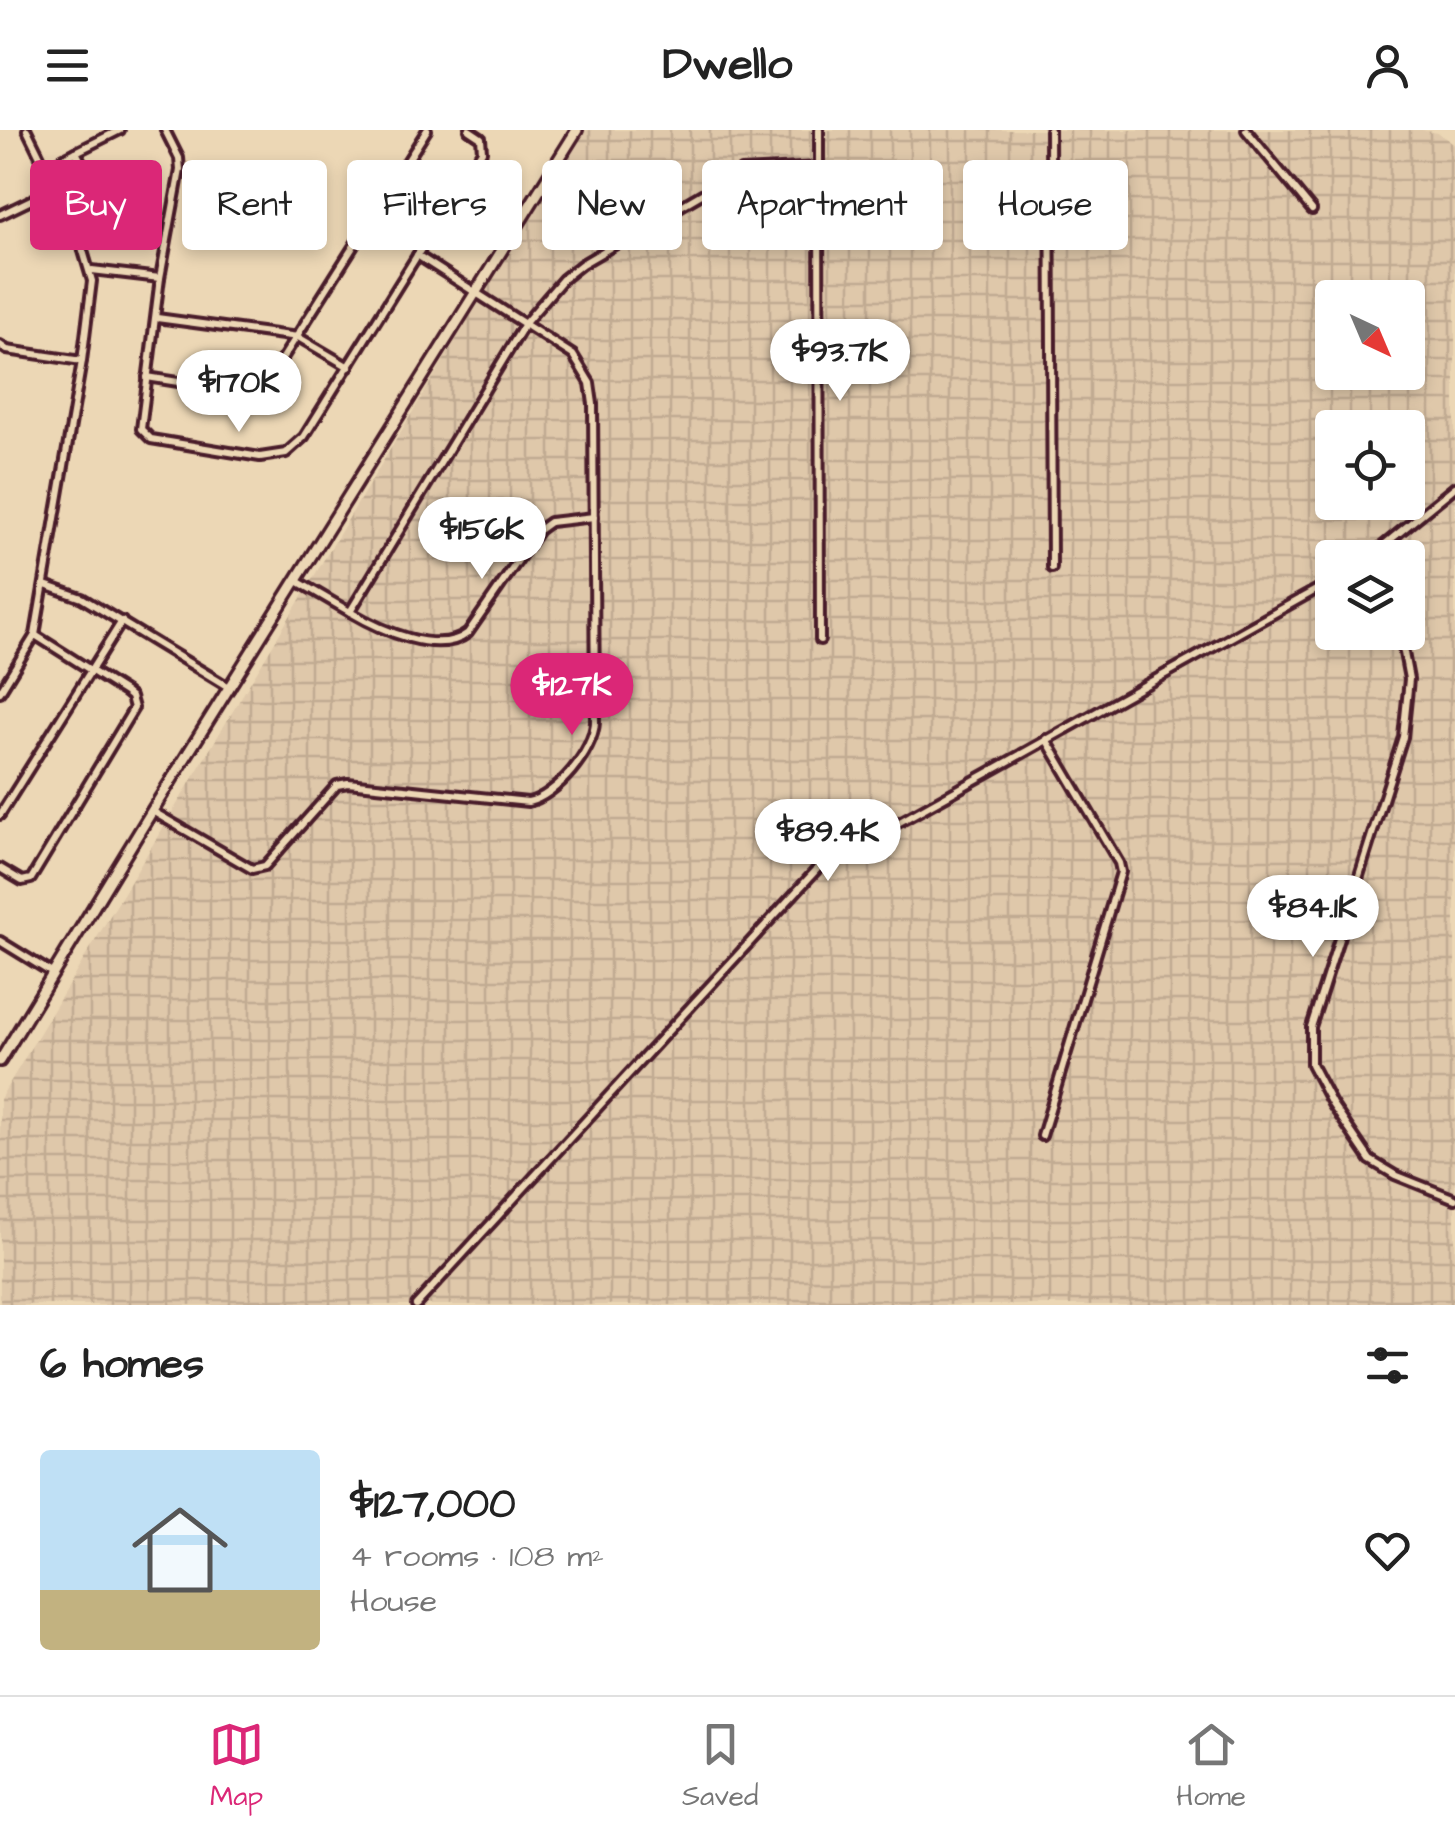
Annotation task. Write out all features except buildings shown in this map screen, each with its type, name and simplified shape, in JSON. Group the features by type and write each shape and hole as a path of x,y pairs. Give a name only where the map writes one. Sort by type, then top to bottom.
{"street":[{"path":"27,130 42,160"},
{"path":"60,160 120,130"},
{"path":"165,130 180,163 140,430 146,438 273,456 286,453 304,437 484,147 481,138 469,130"},
{"path":"148,378 229,392 252,391 268,380 427,130"},
{"path":"0,1061 152,810 577,130"},
{"path":"818,130 819,160"},
{"path":"1050,130 1052,568"},
{"path":"1246,130 1312,210"},
{"path":"76,152 80,160"},
{"path":"350,612 526,322 582,264 702,193"},
{"path":"0,216 30,201"},
{"path":"0,692 35,636 45,585 82,361 92,270 84,250"},
{"path":"819,250 820,640"},
{"path":"152,810 252,870 264,866 330,789 342,783 528,802 543,799 554,791 592,742 594,517 590,382 572,355 418,255"},
{"path":"92,270 160,278"},
{"path":"156,318 298,338 348,366"},
{"path":"0,346 82,361"},
{"path":"1390,540 1455,487"},
{"path":"297,581 389,633 437,641 458,640 468,633 539,530 550,522 594,517"},
{"path":"45,585 72,593 230,688"},
{"path":"416,1305 820,867 1315,590"},
{"path":"0,815 122,621"},
{"path":"0,868 22,881 32,879 132,714 131,697 35,636"},
{"path":"1403,650 1409,679 1403,737 1311,1026 1309,1055 1332,1104 1370,1160 1394,1175 1455,1198"},
{"path":"1042,1136 1121,872 1046,740"},
{"path":"0,941 52,974"}],"shaded area":[{"path":"582,130 1422,130 1438,133 1455,145 1455,1305 0,1305 0,1099 510,250 522,250 522,230 542,197 542,250 682,250 682,160 564,160"}]}
